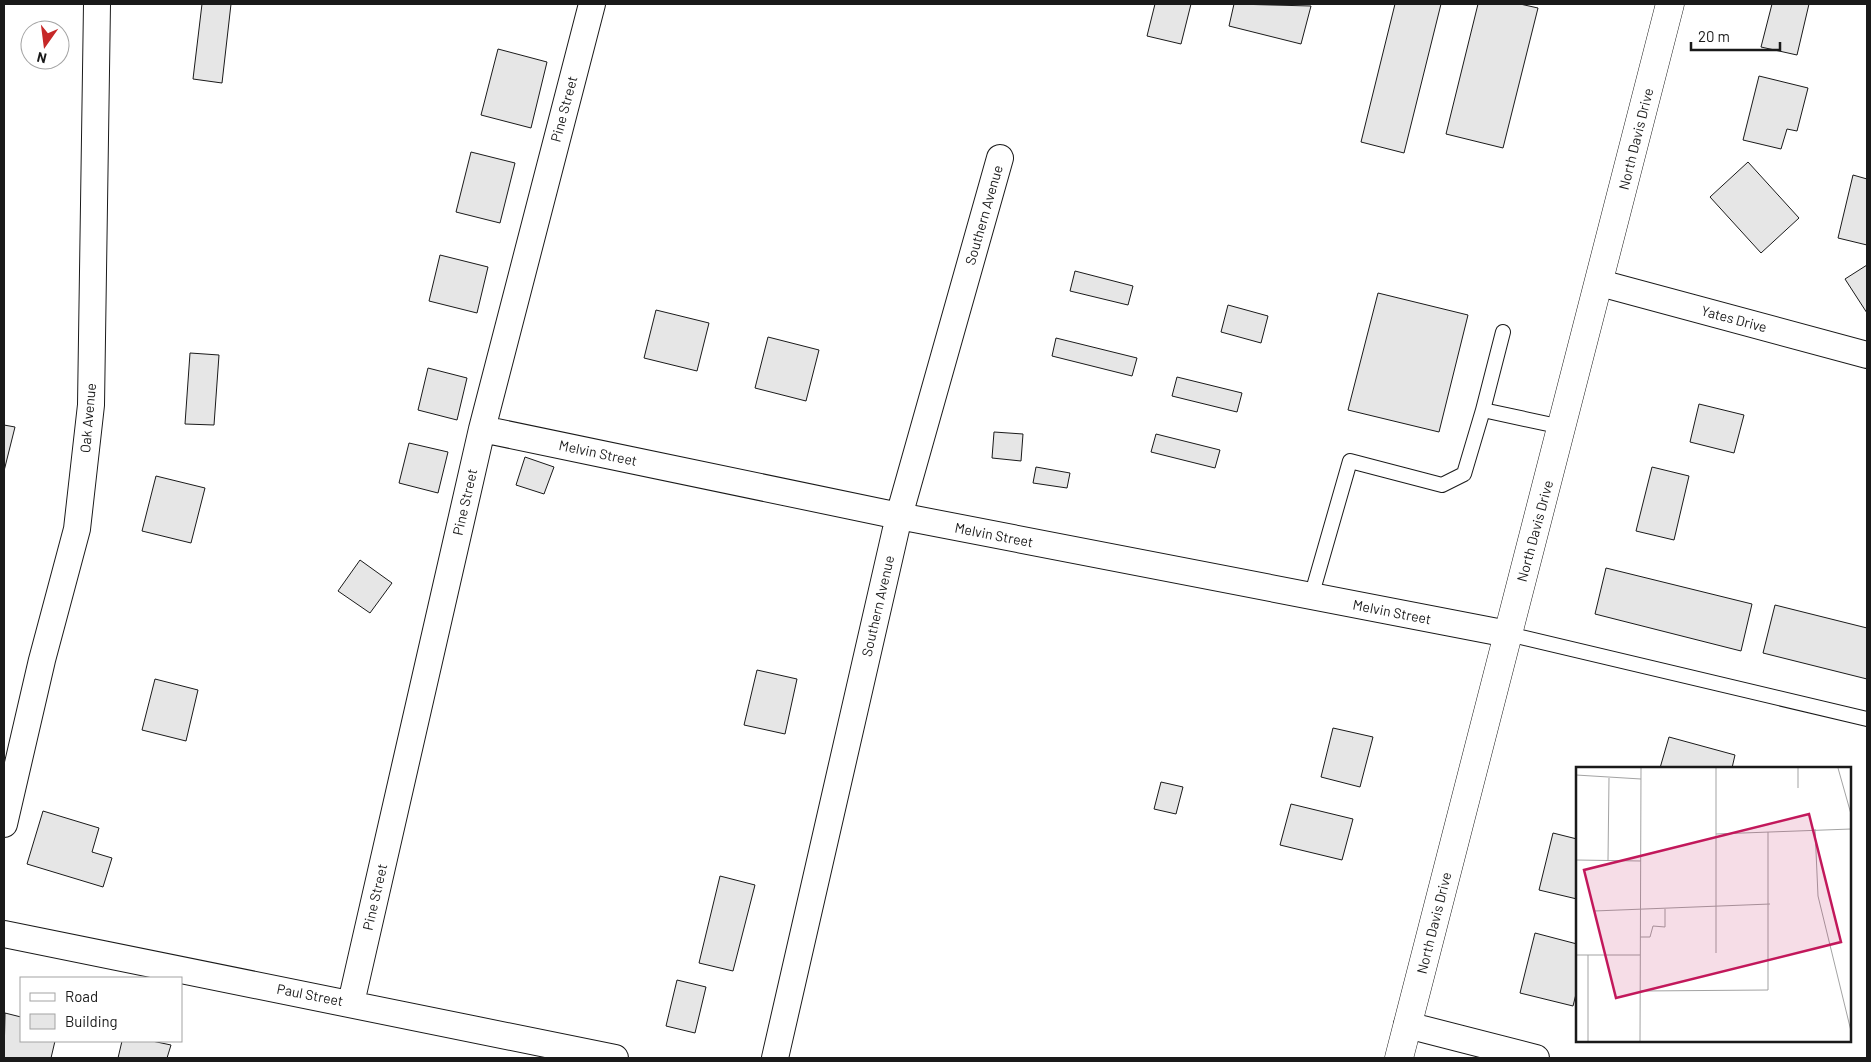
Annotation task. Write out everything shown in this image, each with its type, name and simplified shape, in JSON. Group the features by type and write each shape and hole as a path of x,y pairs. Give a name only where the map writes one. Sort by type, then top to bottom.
{"main road":[{"name":"North Davis Drive","path":"1399,1058 1600,283 1669,4"}],"street":[{"name":"Oak Avenue","path":"4,824 42,660 77,529 91,405 97,4"},
{"name":"Pine Street","path":"351,1003 482,429 592,4"},
{"name":"Southern Avenue","path":"775,1058 899,516 1000,158"},
{"name":"Yates Drive","path":"1600,283 1867,354"},
{"name":"Melvin Street","path":"482,429 899,516 1508,634"},
{"name":"Paul Street","path":"4,934 615,1058"},
{"path":"1407,1026 1536,1058"}],"lane":[{"path":"1311,597 1350,461 1442,485 1464,474 1503,332"},
{"path":"1483,410 1562,427"},
{"path":"1508,634 1867,719"}],"building":[{"path":"202,4 231,4 222,83 193,79"},
{"path":"1155,4 1191,4 1181,44 1147,36"},
{"path":"1234,4 1311,6 1301,44 1229,26"},
{"path":"1395,4 1441,4 1404,153 1361,142"},
{"path":"1478,4 1520,4 1538,8 1503,148 1446,134"},
{"path":"1772,4 1809,4 1797,55 1761,47"},
{"path":"498,49 547,62 531,128 481,115"},
{"path":"1759,76 1808,88 1797,131 1787,129 1781,149 1743,140"},
{"path":"471,152 515,163 500,223 456,212"},
{"path":"1748,162 1799,218 1761,253 1710,197"},
{"path":"1853,175 1867,179 1867,245 1838,238"},
{"path":"440,255 488,267 477,313 429,301"},
{"path":"1867,265 1867,313 1845,279"},
{"path":"1075,271 1133,286 1128,305 1070,291"},
{"path":"1378,293 1468,315 1439,432 1348,410"},
{"path":"1228,305 1268,316 1261,343 1221,332"},
{"path":"656,310 709,323 697,371 644,358"},
{"path":"768,337 819,350 806,401 755,388"},
{"path":"1056,338 1137,358 1132,376 1052,356"},
{"path":"190,353 219,355 214,425 185,424"},
{"path":"428,368 467,378 457,420 418,410"},
{"path":"1177,377 1242,393 1237,412 1172,396"},
{"path":"1699,404 1744,415 1734,453 1690,442"},
{"path":"4,425 15,427 4,471"},
{"path":"994,432 1023,434 1021,461 992,458"},
{"path":"1156,434 1220,450 1215,468 1151,452"},
{"path":"409,443 448,452 438,493 399,483"},
{"path":"525,457 554,467 544,494 516,485"},
{"path":"1036,467 1070,473 1067,488 1033,483"},
{"path":"1652,467 1689,476 1674,540 1636,531"},
{"path":"156,476 205,488 191,543 142,531"},
{"path":"360,560 392,583 370,613 338,591"},
{"path":"1606,568 1752,604 1741,651 1595,614"},
{"path":"1775,605 1867,628 1867,679 1763,653"},
{"path":"757,670 797,679 785,734 744,725"},
{"path":"155,679 198,690 186,741 142,730"},
{"path":"1333,728 1373,737 1360,787 1321,777"},
{"path":"1669,737 1735,755 1732,767 1660,767"},
{"path":"1161,782 1183,787 1176,814 1154,809"},
{"path":"1291,804 1353,819 1342,860 1280,845"},
{"path":"43,811 99,828 92,852 112,858 103,887 27,864"},
{"path":"1553,833 1576,839 1576,899 1539,890"},
{"path":"720,876 755,885 733,971 699,963"},
{"path":"1535,933 1576,944 1576,994 1573,1006 1520,993"},
{"path":"677,980 706,987 695,1033 666,1026"},
{"path":"5,1013 20,1017 20,1042 55,1042 51,1058 4,1058"},
{"path":"122,1042 157,1042 171,1045 167,1058 118,1058"}]}
